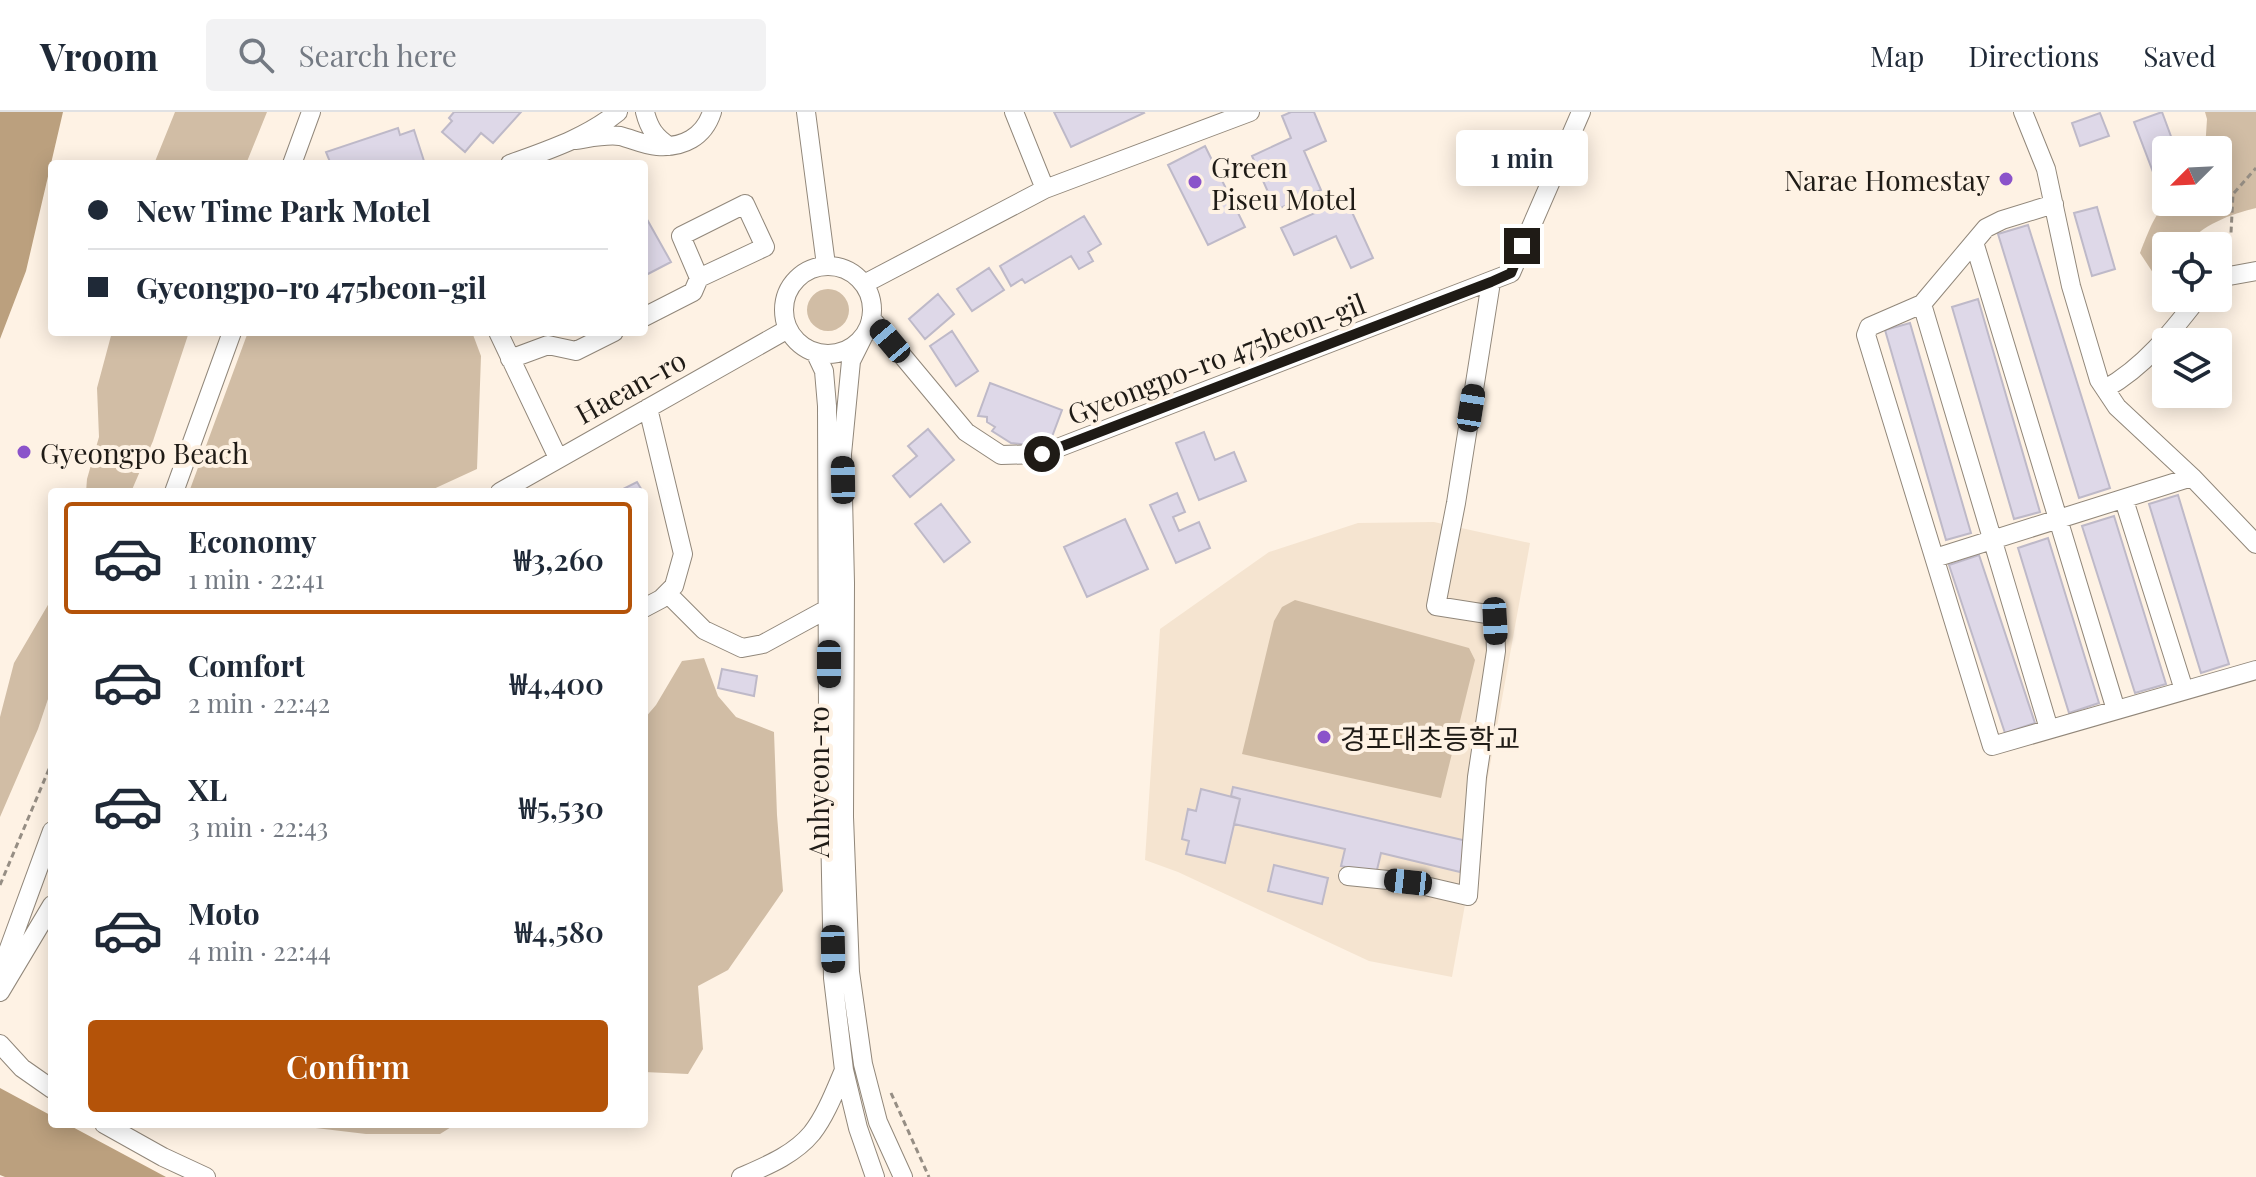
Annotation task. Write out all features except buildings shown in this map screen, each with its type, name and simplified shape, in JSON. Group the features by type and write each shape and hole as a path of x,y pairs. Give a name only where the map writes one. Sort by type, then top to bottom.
{"street":[{"path":"293,160 311,112"},
{"path":"521,160 575,140 618,112"},
{"path":"645,112 650,128 658,139 669,146"},
{"path":"575,140 617,136 657,146 677,146 694,138 708,124 712,112"},
{"path":"806,112 826,265"},
{"path":"1014,112 1045,189"},
{"path":"864,284 1045,189 1250,112"},
{"name":"Gyeongpo-ro 475beon-gil","path":"868,326 966,432 1001,455 1042,454 1511,273 1581,112"},
{"path":"2023,112 2046,169 2071,286 2099,380 2117,407 2192,477 2256,544"},
{"path":"648,315 693,292 699,278 765,247 745,204 681,236 699,278"},
{"path":"2054,204 1986,228 1922,304 1869,327 1866,335 1992,746 2256,670"},
{"path":"1974,242 2116,710"},
{"path":"826,265 840,267 864,284 869,295 868,326 855,345 842,352 815,352 804,347 788,329 784,300 799,276 811,268 826,265"},
{"path":"2232,275 2256,271"},
{"path":"1348,876 1408,882 1468,896 1477,777 1496,651 1495,621 1487,614 1436,606 1456,503 1491,282"},
{"path":"1922,304 2049,729"},
{"path":"2105,389 2144,361 2187,312"},
{"name":"Anhyeon-ro","path":"868,326 851,361 842,454 844,817 850,972 863,1064 874,1107 903,1177"},
{"name":"Haean-ro","path":"507,488 788,329"},
{"path":"175,488 231,336"},
{"path":"500,336 558,458"},
{"path":"510,359 548,345 576,351 606,336"},
{"name":"Anhyeon-ro","path":"815,352 824,371 827,406 833,978 844,1070 858,1128 875,1177"},
{"path":"648,408 683,554 674,586 661,599 648,606"},
{"path":"1935,558 2192,477"},
{"path":"2124,500 2184,690"},
{"path":"667,593 704,630 742,648 763,644 829,608"},
{"path":"0,973 48,842"},
{"path":"0,992 48,912"},
{"path":"0,1044 22,1068 48,1086"},
{"path":"741,1177 779,1160 811,1134 844,1070"},
{"path":"111,1128 206,1177"}],"path":[{"path":"2231,232 2233,194 2256,168"},
{"path":"0,885 48,771"},
{"path":"886,1083 929,1177"}],"shaded area":[{"path":"0,112 63,112 52,160 48,160 48,176 26,271 0,339"},
{"path":"175,112 267,112 248,160 156,160"},
{"path":"2205,112 2256,112 2256,208 2232,216 2232,136 2206,136"},
{"path":"2157,216 2231,216 2200,232 2152,232 2152,271 2140,253"},
{"path":"828,289 843,295 849,310 843,325 828,331 813,325 807,310 813,295"},
{"path":"111,336 188,336 153,441 133,488 86,488 99,437 97,388"},
{"path":"247,336 474,336 481,356 477,469 436,488 190,488"},
{"name":"경포대초등학교","path":"1434,522 1530,543 1452,977 1369,961 1178,872 1145,860 1160,629 1269,552 1358,523"},
{"path":"1295,600 1469,648 1475,660 1441,798 1242,754 1274,621 1282,607"},
{"path":"48,605 48,699 0,817 0,717 14,663"},
{"path":"704,658 718,696 736,717 774,732 783,891 728,970 698,986 703,1049 688,1074 648,1072 648,714 682,661"},
{"path":"0,1088 48,1114 48,1128 74,1128 166,1177 5,1177 0,1175"},
{"path":"316,1128 450,1128 440,1134 366,1134"}],"place":[{"name":"Narae Homestay","path":"2006,179"},
{"name":"Green Piseu Motel","path":"1195,182"},
{"name":"Gyeongpo Beach","path":"24,452"},
{"name":"경포대초등학교","path":"1324,737"}],"route":[{"path":"1042,454 1491,282 1511,273 1522,246"}]}
